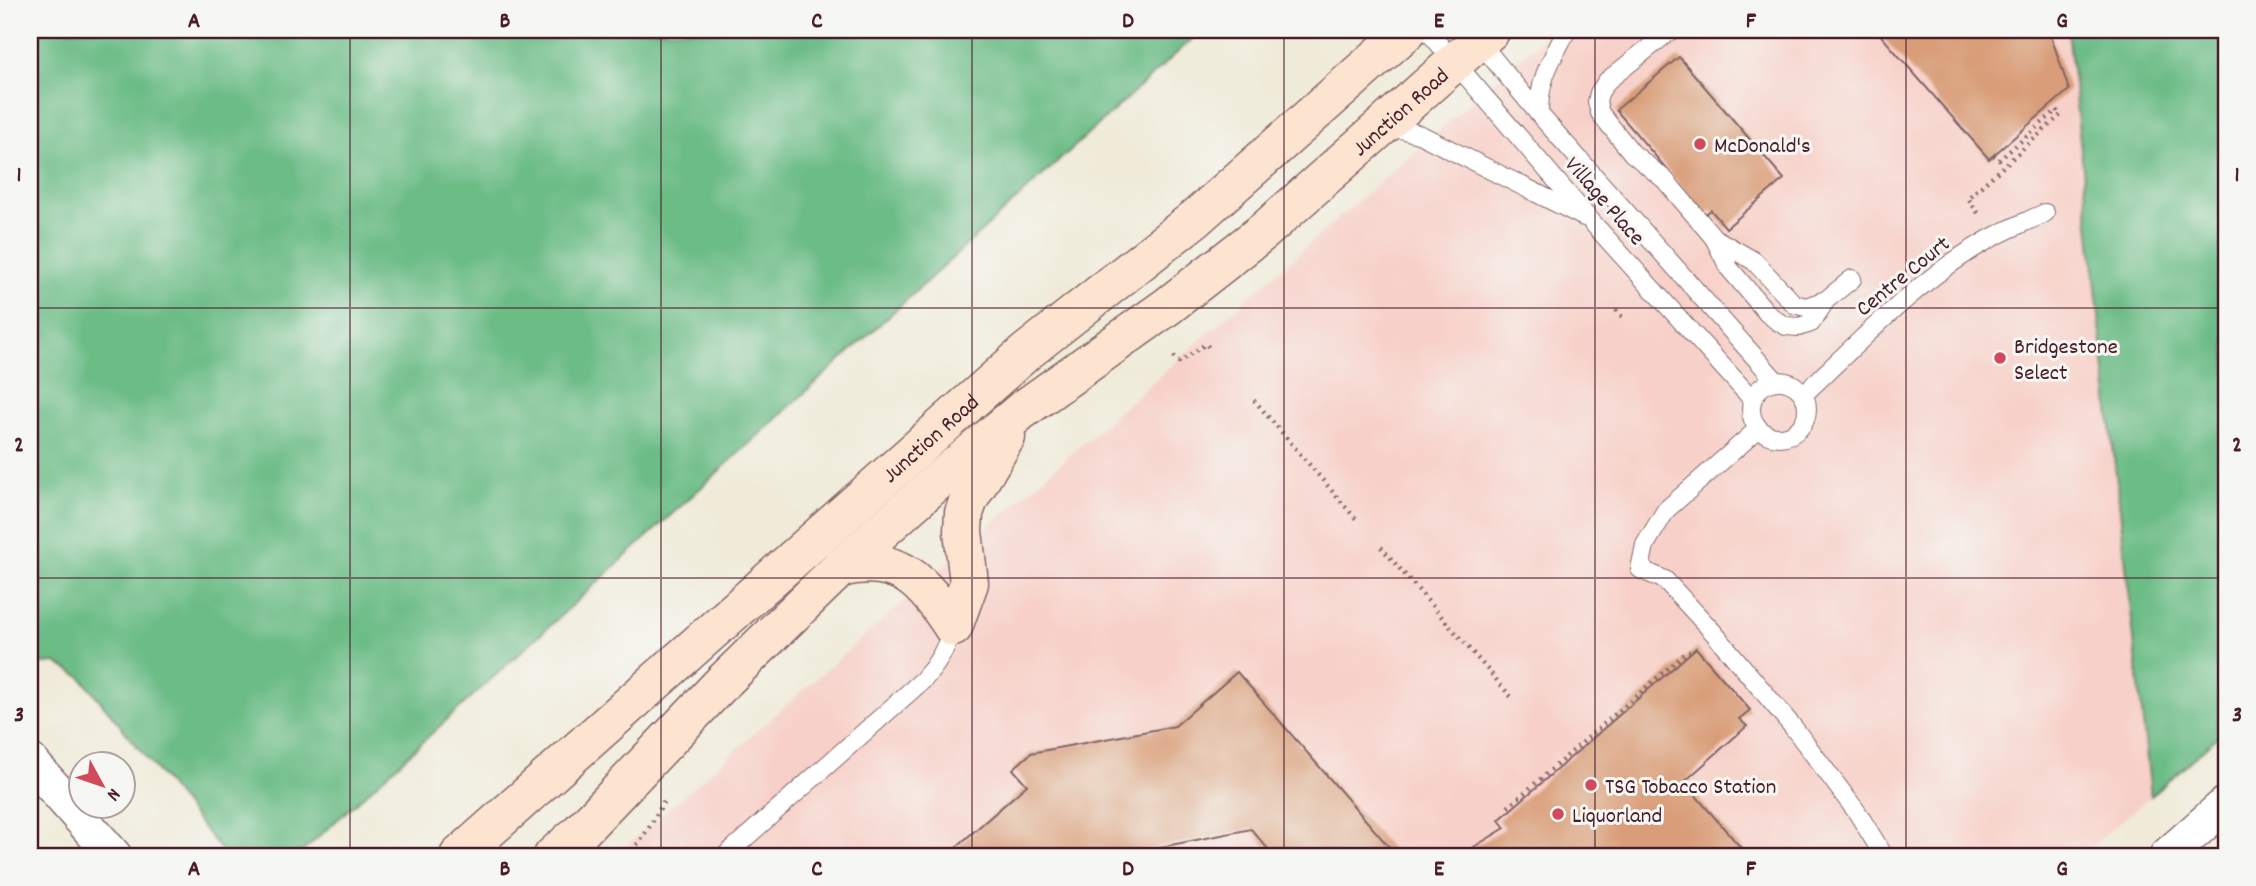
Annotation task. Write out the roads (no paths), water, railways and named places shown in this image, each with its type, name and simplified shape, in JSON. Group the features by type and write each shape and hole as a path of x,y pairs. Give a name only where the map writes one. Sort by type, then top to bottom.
{"main road":[{"name":"Junction Road","path":"459,856 1024,354 1197,217 1408,30"},
{"name":"Junction Road","path":"553,856 579,833 723,682 841,568 939,480 1021,411 1168,306 1264,231 1378,131 1473,40"},
{"path":"953,627 969,583 963,531 964,513 969,499 1021,411"},
{"path":"841,568 872,565 904,573 918,581 929,592 953,627"}],"street":[{"path":"30,761 114,856"},
{"path":"2167,856 2226,804"}],"lane":[{"name":"Village Place","path":"1427,30 1473,40 1776,381"},
{"path":"1539,114 1539,92 1545,72 1567,30"},
{"path":"1671,30 1607,81 1597,102 1600,113 1632,153 1665,180 1714,237 1729,268 1777,321 1793,327 1811,323 1826,300 1852,279"},
{"name":"Village Place","path":"1473,40 1590,220 1752,399"},
{"path":"1378,131 1401,130 1422,135 1590,220"},
{"name":"Centre Court","path":"1804,394 1896,307 1941,271 1986,241 2045,213"},
{"path":"1714,237 1754,261 1794,304 1806,307 1826,300"},
{"path":"1776,381 1787,381 1796,386 1804,394 1807,403 1808,414 1797,432 1787,437 1766,435 1758,429 1750,410 1752,399 1758,390 1776,381"},
{"path":"1758,429 1666,510 1645,545 1640,569 1665,580 1713,632 1793,727 1857,812 1884,856"},
{"path":"724,856 923,680 937,664 953,627"}],"place":[{"name":"McDonald's","path":"1700,144"},
{"name":"Bridgestone Select","path":"2000,358"},
{"name":"TSG Tobacco Station","path":"1591,785"},
{"name":"Liquorland","path":"1558,814"}]}
